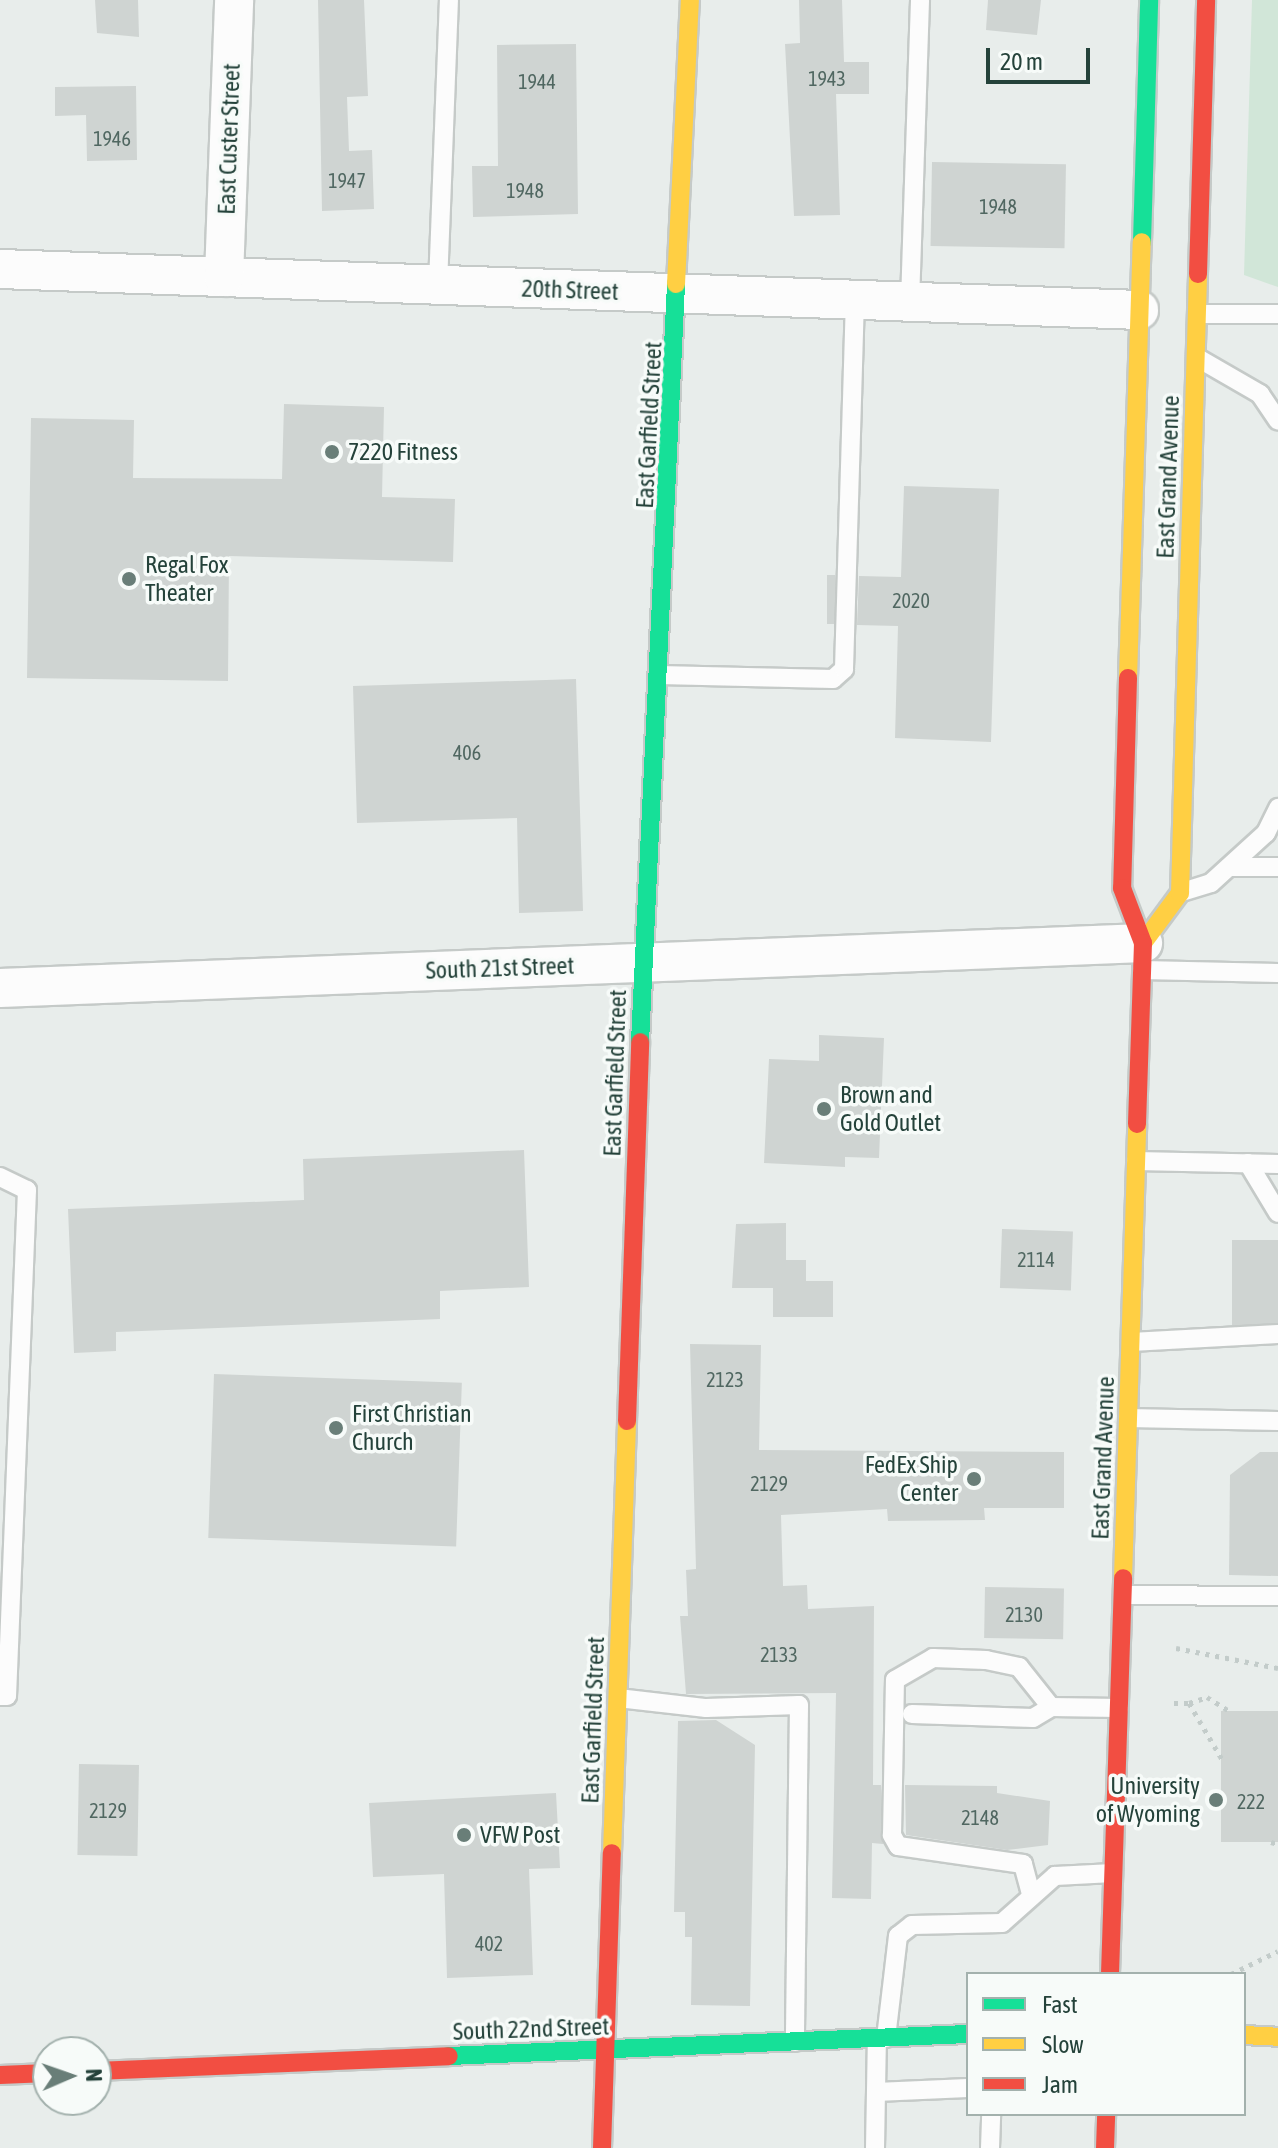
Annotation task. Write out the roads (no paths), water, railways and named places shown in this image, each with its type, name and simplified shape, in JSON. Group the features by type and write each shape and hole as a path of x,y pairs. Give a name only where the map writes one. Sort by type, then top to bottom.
{"street":[{"name":"East Custer Street","path":"224,277 234,0"},
{"name":"East Garfield Street","path":"602,2148 643,962 680,294 690,0"},
{"name":"East Grand Avenue","path":"1110,1972 1143,957 1122,888 1149,0"},
{"name":"East Grand Avenue","path":"1180,893 1206,0"},
{"name":"20th Street","path":"0,269 1139,310"},
{"path":"1143,957 1180,893"},
{"name":"South 21st Street","path":"0,988 643,962 1143,957"},
{"name":"South 22nd Street","path":"112,2070 966,2034"},
{"path":"1246,2035 1278,2037"},
{"path":"0,2076 32,2074"},
{"path":"1105,2148 1106,2116"}],"lane":[{"path":"438,285 449,0"},
{"path":"910,302 920,0"},
{"path":"659,675 833,679 844,669 855,300"},
{"path":"1197,314 1278,314"},
{"path":"1196,357 1260,394 1278,421"},
{"path":"1180,893 1211,883 1266,833 1278,808"},
{"path":"1229,867 1278,867"},
{"path":"1143,957 1278,973"},
{"path":"1136,1161 1278,1164"},
{"path":"1248,1163 1278,1213"},
{"path":"0,1177 27,1190 7,1696 0,1696"},
{"path":"1131,1342 1278,1334"},
{"path":"1128,1418 1278,1421"},
{"path":"1123,1595 1278,1596"},
{"path":"1031,1894 1023,1864 898,1846 892,1835 895,1680 933,1658 986,1660 1019,1667 1051,1707"},
{"path":"618,1698 706,1708 799,1705 795,2042"},
{"path":"912,1714 1033,1718 1051,1707 1119,1708"},
{"path":"875,2148 876,2092 898,1936 912,1925 1002,1923 1031,1894 1055,1876 1114,1873"},
{"path":"876,2092 966,2088"},
{"path":"990,2148 991,2116"}],"place":[{"name":"7220 Fitness","path":"332,452"},
{"name":"Regal Fox Theater","path":"129,579"},
{"name":"Brown and Gold Outlet","path":"824,1109"},
{"name":"First Christian Church","path":"336,1428"},
{"name":"FedEx Ship Center","path":"974,1479"},
{"name":"University of Wyoming","path":"1216,1800"},
{"name":"VFW Post","path":"464,1835"}]}
